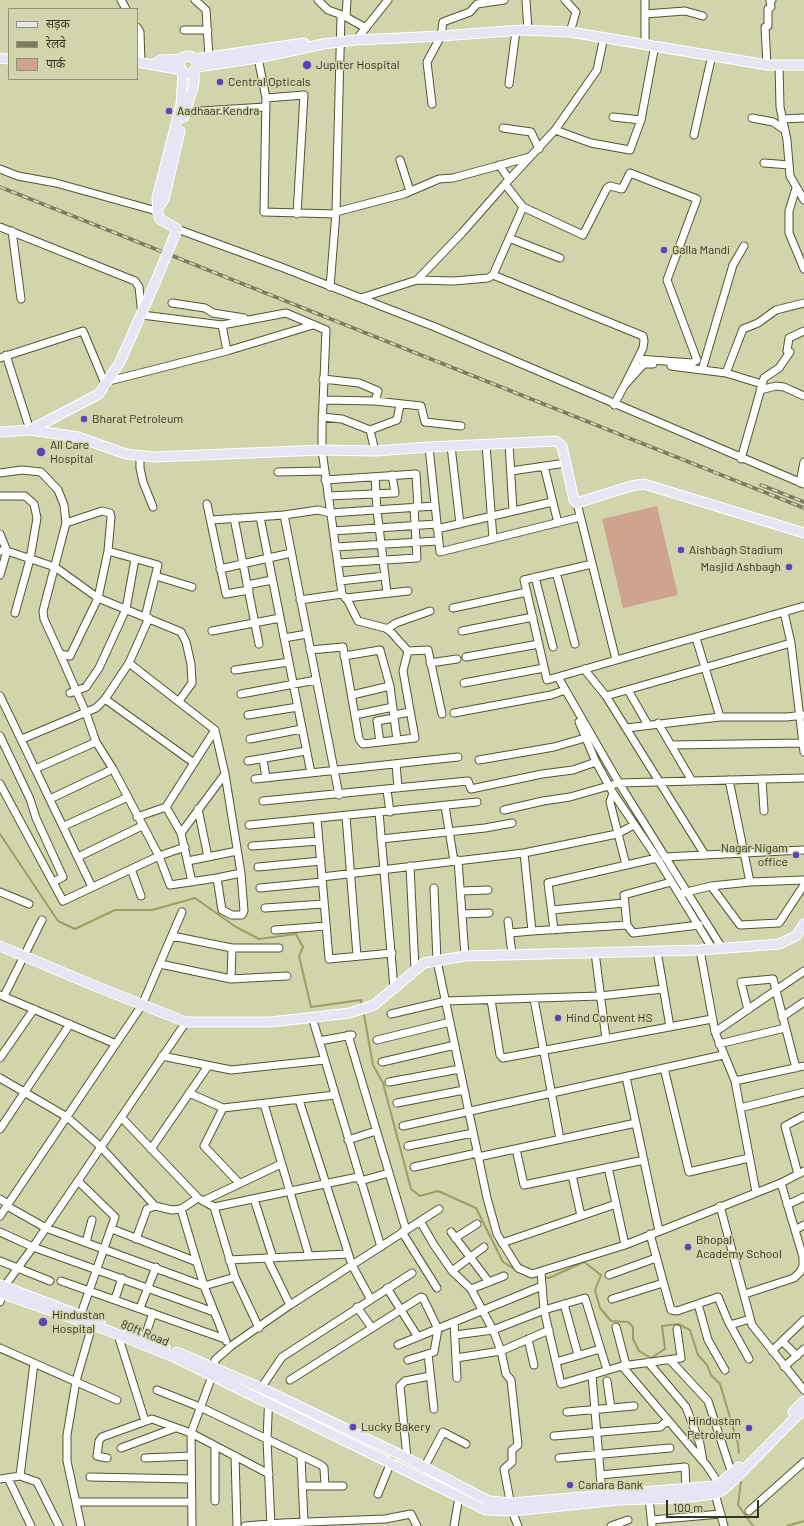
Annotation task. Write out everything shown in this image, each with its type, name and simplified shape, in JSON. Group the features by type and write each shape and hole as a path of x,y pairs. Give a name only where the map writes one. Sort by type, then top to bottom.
{"main road":[{"path":"195,66 258,58 323,44 356,40 528,30 570,32 655,45 766,65 804,65"},
{"path":"139,62 154,64 190,74 195,66 209,57 315,41 323,44"},
{"path":"154,64 161,60 182,59 190,56 195,66 194,84 185,112 164,199 158,211"},
{"path":"30,430 99,394 107,384 120,362 142,315 175,233 163,222 158,211 158,198 181,104 182,71 180,63 182,59"},
{"path":"0,437 19,430"},
{"path":"0,432 30,430 78,437 112,450 140,456 322,450 375,451 510,442 558,442 561,444 574,500 577,503 631,486 644,484 804,532"},
{"path":"0,946 186,1022 272,1022 350,1013 374,1005 415,969 424,963 437,960 465,956 700,950 779,944 800,937 804,924"},
{"path":"1,1292 81,1314 144,1339 213,1372 332,1436 391,1462 486,1510 602,1495 686,1489 719,1484 732,1474 804,1401"},
{"name":"80ft Road","path":"1,1292 213,1372"},
{"path":"213,1372 265,1390 407,1458 489,1501 512,1507 715,1494 723,1490 733,1481 804,1409"},
{"path":"403,1468 407,1458"}],"street":[{"path":"195,0 206,10 209,57"},
{"path":"318,0 328,10 344,16 366,28"},
{"path":"330,287 336,213 342,42 347,0"},
{"path":"356,40 388,0"},
{"path":"432,104 427,62 441,36 445,21 470,12 477,4 504,0"},
{"path":"526,0 528,30"},
{"path":"564,0 576,12 570,32"},
{"path":"645,0 645,44"},
{"path":"766,65 765,27 768,26 768,9 771,7 770,1 772,0"},
{"path":"645,14 685,10 703,16"},
{"path":"138,29 140,32 139,62"},
{"path":"184,30 208,30"},
{"path":"509,84 516,31"},
{"path":"417,280 462,233 507,181 539,149 555,130 597,70 604,37"},
{"path":"555,130 591,143 630,150 641,120 655,45"},
{"path":"694,136 712,55"},
{"path":"258,58 266,98 264,212 297,214 336,213 410,191 439,179 453,178 531,157"},
{"path":"779,65 780,108 785,130 791,180 804,200"},
{"path":"266,98 304,95 297,214"},
{"path":"185,112 265,106"},
{"path":"612,117 641,120"},
{"path":"752,118 773,122 785,130"},
{"path":"782,119 804,118"},
{"path":"503,128 531,132 539,149"},
{"path":"400,160 410,191"},
{"path":"764,163 789,165"},
{"path":"500,165 507,181 523,207 583,235 608,188 610,186 622,189 630,174 698,199 667,280 697,360 692,363 638,359"},
{"path":"0,169 18,176 56,183 158,211"},
{"path":"796,188 789,211 789,233 804,269"},
{"path":"361,298 417,280 454,281 488,278 493,275 523,207"},
{"path":"0,227 135,281 139,287 142,315 222,325 286,313 326,330 322,450 340,581 344,596 358,621 387,629 408,651 427,650 442,714"},
{"path":"12,231 21,300"},
{"path":"175,233 281,267 435,327 741,459 802,483 804,462"},
{"path":"510,238 560,258"},
{"path":"702,370 733,265 744,246"},
{"path":"493,275 642,336 644,341 643,348 614,405"},
{"path":"172,303 205,308 213,313 230,317 250,319"},
{"path":"726,373 744,329 758,323 776,310 804,303"},
{"path":"222,325 227,351"},
{"path":"30,430 3,356 84,331 107,384 227,351 313,325"},
{"path":"741,459 764,378 779,368 790,352 787,350 789,338 804,331"},
{"path":"624,386 644,364 726,373 761,387 784,387 804,396"},
{"path":"324,379 359,383 378,391 375,401"},
{"path":"323,400 375,401 400,405 421,406 425,422 461,426"},
{"path":"322,417 342,419 370,430 397,420 400,405"},
{"path":"370,430 375,451"},
{"path":"510,442 514,511"},
{"path":"486,444 493,539"},
{"path":"451,446 460,524"},
{"path":"429,447 440,552 580,517"},
{"path":"140,456 140,468 143,482 153,507"},
{"path":"511,471 566,463"},
{"path":"544,466 558,523"},
{"path":"0,473 22,470 41,472 58,490 64,505 66,523 43,611 44,619 60,654 74,692 86,713 96,742 113,769 137,818 159,856 170,885 241,873"},
{"path":"278,472 324,471"},
{"path":"325,480 416,474 415,525 417,558 338,563"},
{"path":"328,496 395,493 392,475"},
{"path":"375,477 377,510 387,594"},
{"path":"0,496 25,496 34,504 37,518 30,560 15,612"},
{"path":"333,530 415,525 437,527 460,524 552,502"},
{"path":"577,503 616,660"},
{"path":"207,504 226,594 272,580"},
{"path":"211,520 284,515 318,510 330,513 435,506"},
{"path":"60,654 70,656 98,598 108,551 111,517 110,513 102,511 66,523"},
{"path":"284,515 339,795"},
{"path":"260,517 311,773"},
{"path":"234,518 242,564 260,644"},
{"path":"0,534 4,551 0,575"},
{"path":"335,547 438,540"},
{"path":"4,551 55,567 98,598 181,632 186,642 191,664 192,683 179,701"},
{"path":"22,739 96,708 105,699 129,663 147,618 158,565 108,551"},
{"path":"220,569 291,553"},
{"path":"74,692 86,687 95,676 126,609 135,558"},
{"path":"592,564 524,580 547,680 804,606"},
{"path":"556,572 575,644"},
{"path":"156,576 192,587"},
{"path":"340,581 385,576"},
{"path":"535,577 553,647"},
{"path":"300,600 387,594 408,591"},
{"path":"453,608 527,592"},
{"path":"387,629 400,621 430,611"},
{"path":"784,612 791,643 802,715 804,752"},
{"path":"462,631 533,617"},
{"path":"212,631 280,618"},
{"path":"284,638 307,634"},
{"path":"696,638 720,717"},
{"path":"606,696 791,643"},
{"path":"466,657 539,644"},
{"path":"310,650 343,647 361,743 415,738 403,671 408,651"},
{"path":"344,656 380,650 390,686 397,740"},
{"path":"430,663 458,659"},
{"path":"235,670 289,662"},
{"path":"129,663 215,730 225,774 241,873 244,911 242,915 232,915 222,910 217,878"},
{"path":"464,683 544,668"},
{"path":"584,669 606,696 705,855"},
{"path":"558,677 661,858 671,882 712,948"},
{"path":"241,694 316,680"},
{"path":"352,695 390,686"},
{"path":"454,713 551,696 565,690"},
{"path":"628,690 648,725"},
{"path":"0,696 92,886"},
{"path":"105,699 194,763"},
{"path":"572,704 596,762 613,793 634,825 687,892 722,948"},
{"path":"248,715 298,707"},
{"path":"355,715 393,707"},
{"path":"380,742 377,722 410,712"},
{"path":"626,728 658,723 720,717 802,715"},
{"path":"658,723 692,781"},
{"path":"250,739 302,729"},
{"path":"137,818 166,807 215,730"},
{"path":"0,736 30,799 36,818 63,877 53,882"},
{"path":"479,760 554,746 585,738"},
{"path":"35,769 96,742"},
{"path":"672,745 803,743"},
{"path":"248,761 306,751"},
{"path":"255,779 458,758"},
{"path":"263,759 266,778"},
{"path":"263,801 339,795 468,781 471,789 542,774 573,770 596,762"},
{"path":"396,764 398,788"},
{"path":"50,799 113,769"},
{"path":"181,833 225,774"},
{"path":"504,810 543,801 570,797 619,783 804,778"},
{"path":"762,779 764,811"},
{"path":"729,780 750,882"},
{"path":"0,785 63,901 92,886 159,856 184,847"},
{"path":"387,790 390,812"},
{"path":"613,793 610,802 626,865"},
{"path":"64,826 128,797"},
{"path":"249,825 390,812 477,802"},
{"path":"445,806 456,861 465,956"},
{"path":"166,807 181,833 192,882"},
{"path":"198,809 208,857"},
{"path":"379,812 380,839 392,953 394,988"},
{"path":"346,816 357,956"},
{"path":"317,819 329,959 392,953"},
{"path":"380,839 512,823"},
{"path":"260,888 322,880 384,869 524,853 618,834 634,825"},
{"path":"78,857 142,826"},
{"path":"252,846 319,841"},
{"path":"554,930 548,883 661,858 804,850"},
{"path":"188,861 237,851"},
{"path":"524,853 532,931"},
{"path":"258,867 320,861"},
{"path":"410,866 415,969"},
{"path":"131,869 141,896"},
{"path":"678,893 711,886 750,882 804,880"},
{"path":"671,882 627,893 624,897 628,925 633,933 699,925"},
{"path":"711,886 740,925 779,923 804,884"},
{"path":"434,888 437,960 486,1198 497,1234 518,1268 532,1274 541,1274 625,1245 780,1183 801,1172 785,1126 804,1116"},
{"path":"460,891 488,890"},
{"path":"0,892 29,904"},
{"path":"552,910 624,903"},
{"path":"265,908 324,904"},
{"path":"0,1216 142,1005 182,912"},
{"path":"462,914 489,913"},
{"path":"42,920 26,956 2,995 116,1044"},
{"path":"508,921 512,954"},
{"path":"510,932 628,925"},
{"path":"275,930 326,926"},
{"path":"172,936 232,948 279,948"},
{"path":"231,979 232,948"},
{"path":"700,950 715,1032 723,1055 735,1081 756,1192"},
{"path":"657,951 670,1027"},
{"path":"595,952 606,1039"},
{"path":"160,964 231,979 287,976"},
{"path":"715,1032 804,972"},
{"path":"748,1010 741,982 773,980 796,1068"},
{"path":"392,1014 446,1001 600,996 664,989"},
{"path":"534,999 560,1139"},
{"path":"491,1000 500,1055 503,1058 712,1019"},
{"path":"782,1017 804,1002"},
{"path":"0,1058 34,1009"},
{"path":"312,1017 359,1179 381,1247"},
{"path":"1,1292 34,1247 186,1022"},
{"path":"377,1040 450,1022"},
{"path":"0,1129 70,1024"},
{"path":"719,1044 785,1028"},
{"path":"319,1041 350,1035 404,1231 437,1288"},
{"path":"382,1062 455,1045"},
{"path":"403,1126 723,1055"},
{"path":"162,1056 231,1070 324,1060"},
{"path":"151,1149 208,1066"},
{"path":"735,1081 804,1066"},
{"path":"664,1068 689,1172 749,1158"},
{"path":"389,1082 460,1069"},
{"path":"626,1077 659,1231"},
{"path":"0,1078 67,1117 101,1147 155,1206"},
{"path":"396,1103 464,1090"},
{"path":"740,1108 804,1092"},
{"path":"189,1093 223,1108 335,1095"},
{"path":"300,1100 352,1266 370,1298"},
{"path":"264,1104 309,1256"},
{"path":"223,1108 204,1146 239,1183"},
{"path":"122,1117 200,1200 214,1207 326,1184 389,1173"},
{"path":"414,1167 516,1149 636,1123"},
{"path":"348,1140 376,1131"},
{"path":"408,1146 473,1133"},
{"path":"516,1149 524,1185 644,1160"},
{"path":"136,1239 146,1209 155,1206 172,1210 181,1209 281,1164"},
{"path":"608,1167 625,1245"},
{"path":"572,1175 581,1216"},
{"path":"78,1181 115,1217 98,1270 81,1314"},
{"path":"745,1294 794,1278 800,1272 803,1257 780,1183"},
{"path":"787,1205 804,1197"},
{"path":"0,1199 7,1205 46,1228 156,1267 204,1286 235,1277"},
{"path":"254,1199 270,1258 290,1305"},
{"path":"502,1243 616,1204"},
{"path":"720,1206 745,1294 752,1325 784,1367 804,1390"},
{"path":"214,1207 235,1277 259,1328"},
{"path":"181,1209 204,1286 225,1339 231,1346"},
{"path":"192,1526 191,1433 213,1372 215,1360 231,1346 290,1305 439,1209"},
{"path":"86,1242 92,1220"},
{"path":"420,1221 452,1271 471,1289 493,1330 501,1351 506,1374 511,1380 518,1445 512,1450 512,1462 504,1469 512,1507 518,1526"},
{"path":"477,1224 453,1235 489,1282"},
{"path":"795,1230 804,1225"},
{"path":"112,1230 197,1262"},
{"path":"0,1232 34,1247 214,1312"},
{"path":"650,1234 671,1310 677,1311 718,1297 730,1325 749,1359"},
{"path":"452,1271 484,1247"},
{"path":"229,1260 348,1254"},
{"path":"608,1275 656,1258"},
{"path":"0,1261 50,1281"},
{"path":"140,1308 156,1267"},
{"path":"271,1525 267,1440 268,1402 265,1390 282,1357 370,1298 412,1272"},
{"path":"541,1274 544,1310 562,1384 624,1365 670,1360 682,1356 678,1329"},
{"path":"471,1289 504,1276"},
{"path":"115,1299 122,1278"},
{"path":"61,1281 225,1339"},
{"path":"612,1298 663,1283"},
{"path":"398,1345 542,1286"},
{"path":"388,1288 418,1337"},
{"path":"290,1380 418,1297 423,1298 438,1329 434,1352 408,1360"},
{"path":"455,1335 493,1330 544,1310 585,1298 607,1370"},
{"path":"564,1304 578,1355"},
{"path":"698,1304 708,1340 725,1370"},
{"path":"357,1307 372,1328"},
{"path":"144,1339 153,1313"},
{"path":"730,1325 750,1319"},
{"path":"772,1351 804,1320"},
{"path":"454,1322 457,1378"},
{"path":"81,1526 67,1461 67,1435 76,1381 92,1326"},
{"path":"616,1327 624,1365 703,1462 719,1484"},
{"path":"456,1358 501,1351 548,1330"},
{"path":"118,1335 145,1421"},
{"path":"528,1339 534,1365"},
{"path":"782,1342 797,1356"},
{"path":"0,1348 117,1400"},
{"path":"556,1362 600,1349"},
{"path":"784,1367 804,1350"},
{"path":"428,1354 434,1409"},
{"path":"670,1360 708,1400 732,1474"},
{"path":"648,1362 686,1407 700,1444 703,1462"},
{"path":"20,1476 34,1363"},
{"path":"592,1375 602,1495"},
{"path":"407,1458 400,1386 405,1380 430,1376"},
{"path":"607,1381 611,1408"},
{"path":"157,1390 200,1407 321,1465 324,1468 325,1486"},
{"path":"567,1412 634,1406"},
{"path":"107,1458 97,1456 99,1441 102,1437 152,1419 191,1433 215,1447 269,1474"},
{"path":"554,1436 660,1427 668,1420"},
{"path":"121,1448 175,1428"},
{"path":"424,1468 443,1432 466,1444"},
{"path":"215,1447 215,1502"},
{"path":"559,1458 670,1448"},
{"path":"145,1458 191,1456"},
{"path":"235,1456 237,1526"},
{"path":"301,1456 304,1522"},
{"path":"378,1494 391,1462"},
{"path":"749,1511 804,1462"},
{"path":"600,1476 685,1467 686,1489"},
{"path":"0,1479 20,1476 37,1482 58,1526"},
{"path":"90,1477 192,1479"},
{"path":"8,1478 30,1526"},
{"path":"302,1486 342,1486"},
{"path":"715,1494 724,1526"},
{"path":"454,1526 459,1497"},
{"path":"649,1499 652,1523 721,1514"},
{"path":"76,1502 192,1502"},
{"path":"245,1526 385,1519 411,1514 417,1526"},
{"path":"611,1526 628,1520"}],"green space":[{"path":"657,506 678,595 623,608 602,519"}],"waterway":[{"path":"0,834 58,921 75,929 115,910 152,910 195,898 236,927 259,939 296,934 303,947 299,956 311,1007 361,1000 362,1006"},
{"path":"364,1015 373,1065 383,1083 411,1189 420,1196 438,1191 476,1208 503,1262 516,1270"},
{"path":"543,1277 549,1278 584,1262 601,1275 595,1290 600,1308 611,1321 628,1322 633,1327 633,1339 639,1351 651,1358 665,1349 662,1326 678,1324 690,1330 698,1355 707,1365 711,1375 720,1384 738,1444 739,1453"},
{"path":"741,1482 738,1505 753,1526"},
{"path":"787,1526 804,1521"}],"railway":[{"path":"0,187 804,508"},
{"path":"761,485 804,502"}],"place":[{"name":"Jupiter Hospital","path":"307,65"},
{"name":"Central Opticals","path":"220,82"},
{"name":"Aadhaar Kendra","path":"169,111"},
{"name":"Galla Mandi","path":"664,250"},
{"name":"Bharat Petroleum","path":"84,419"},
{"name":"All Care Hospital","path":"41,452"},
{"name":"Aishbagh Stadium","path":"681,550"},
{"name":"Masjid Ashbagh","path":"789,567"},
{"name":"Nagar Nigam office","path":"796,855"},
{"name":"Hind Convent HS","path":"558,1018"},
{"name":"Bhopal Academy School","path":"688,1247"},
{"name":"Hindustan Hospital","path":"43,1322"},
{"name":"Lucky Bakery","path":"353,1427"},
{"name":"Hindustan Petroleum","path":"749,1428"},
{"name":"Canara Bank","path":"570,1485"}]}
